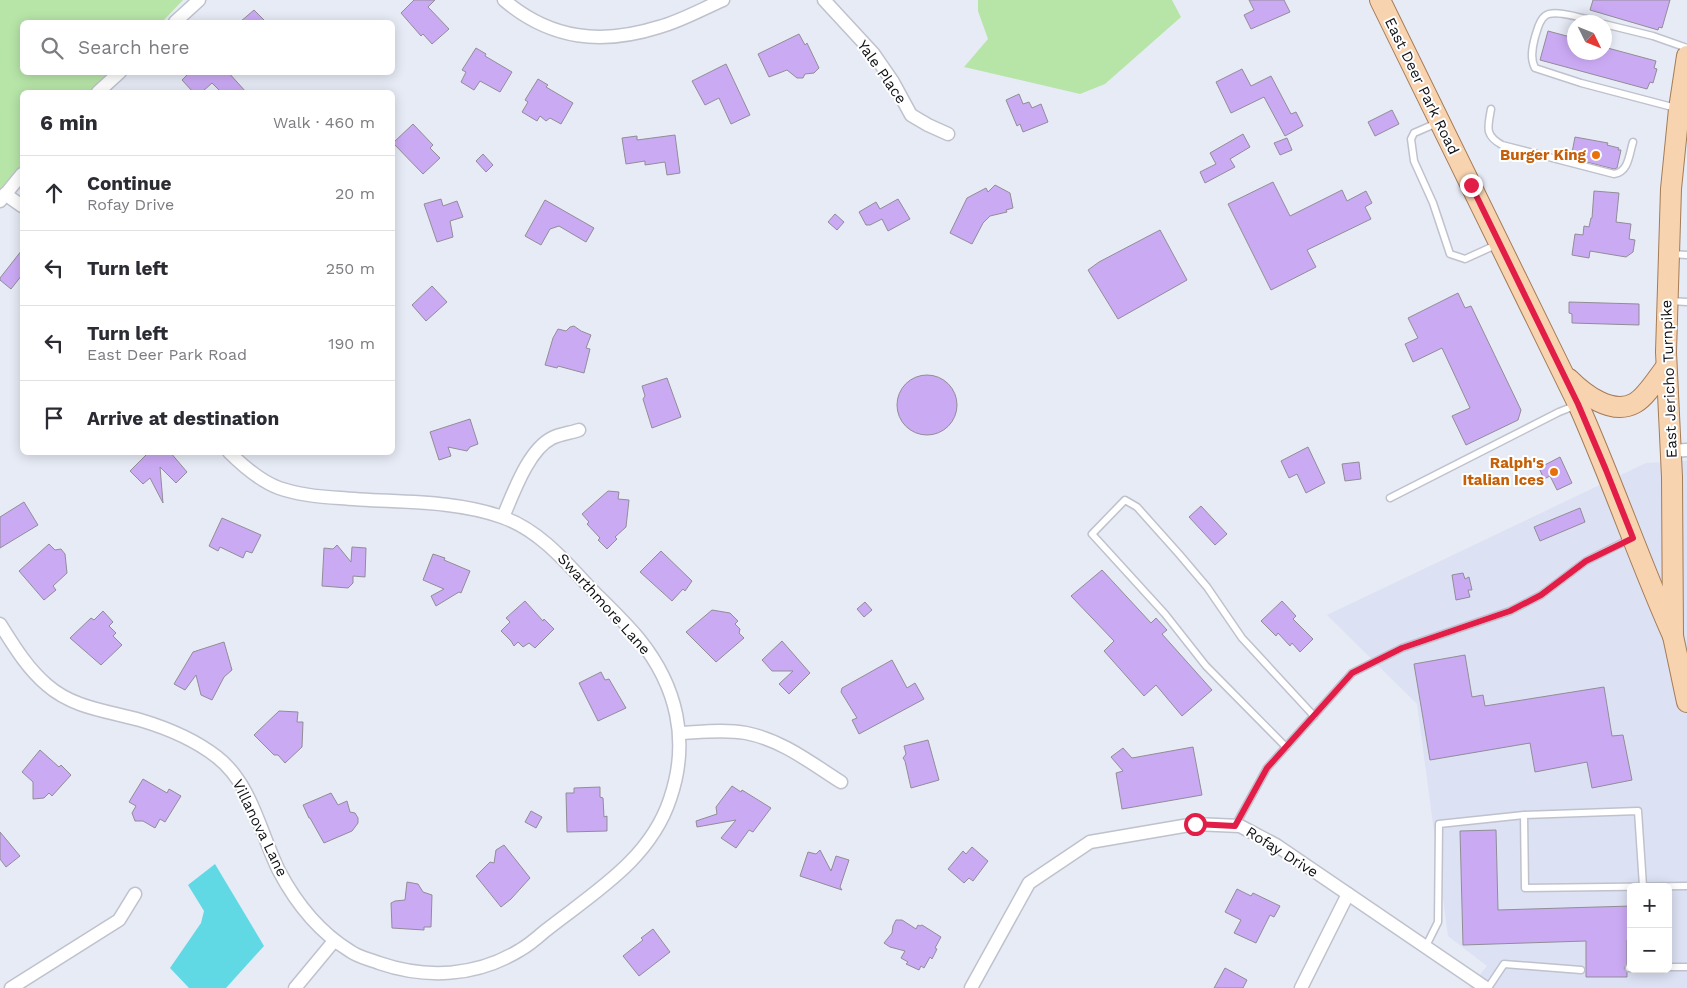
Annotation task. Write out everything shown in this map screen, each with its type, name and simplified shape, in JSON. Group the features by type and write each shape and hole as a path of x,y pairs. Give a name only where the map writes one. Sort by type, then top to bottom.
{"main road":[{"name":"East Deer Park Road","path":"1380,0 1578,404 1674,636"},
{"name":"East Jericho Turnpike","path":"1687,56 1671,189 1678,255 1667,301 1666,367 1679,450 1674,636 1687,702"},
{"path":"1564,374 1583,392 1600,402 1622,407 1635,403 1666,367"}],"street":[{"path":"177,20 199,0"},
{"path":"504,0 520,14 542,25 569,34 599,38 629,35 661,27 723,0"},
{"name":"Yale Place","path":"824,0 873,53 893,82 911,115 948,134"},
{"path":"100,90 117,75"},
{"path":"20,176 3,197 20,205"},
{"path":"503,517 528,464 542,446 552,438 579,430"},
{"name":"Swarthmore Lane","path":"233,455 246,469 277,488 310,496 460,507 503,517 529,531 553,548 638,638 657,664 667,684 680,733 677,768 667,807 643,850 620,872 521,950 498,961 468,971 445,974 415,972 390,967"},
{"name":"Villanova Lane","path":"0,624 27,667 50,688 75,703 170,730 197,743 220,759 236,778 249,800 279,870 295,897 313,921 334,941 354,954 390,967"},
{"path":"680,733 745,732 787,747 841,782"},
{"name":"Rofay Drive","path":"971,988 1029,884 1090,842 1195,824 1240,826 1276,845 1424,948 1487,988"},
{"path":"12,988 120,920 135,894"},
{"path":"1301,988 1348,894"},
{"path":"295,988 334,941"}],"lane":[{"path":"1567,15 1552,12 1544,16 1540,22 1531,61 1535,68 1572,80 1683,98"},
{"path":"1612,26 1653,36 1687,48"},
{"path":"1491,109 1488,130 1493,140 1502,145 1614,174 1620,173 1625,169 1633,142"},
{"path":"1440,122 1414,133 1411,139 1414,161 1433,203 1450,254 1465,260 1500,243"},
{"path":"1667,301 1687,302"},
{"path":"1390,498 1542,420 1578,404"},
{"path":"1286,747 1206,666 1165,614 1092,534 1125,500 1137,507 1179,554 1207,587 1242,638 1314,716"},
{"path":"1235,826 1267,768 1352,673 1402,648 1510,611 1541,595 1586,561 1633,538"},
{"path":"1424,948 1438,922 1439,824 1524,815 1638,811 1643,883"},
{"path":"1524,815 1525,888 1627,886"},
{"path":"1672,886 1687,886"},
{"path":"1487,988 1504,964 1581,970"},
{"path":"1672,967 1687,967"}],"shaded area":[{"path":"1687,461 1687,988 1469,988 1487,966 1448,936 1417,704 1327,615 1646,463"}],"green space":[{"path":"0,0 183,0 164,20 20,20 20,75 114,75 100,90 20,90 20,176 0,199"},
{"path":"978,0 1172,0 1181,17 1105,84 1080,94 964,67 988,39 978,11"}],"water":[{"path":"215,864 264,946 226,988 189,988 170,968 201,923 204,911 188,885"}],"building":[{"path":"414,0 435,0 428,7 449,29 432,44 423,34 421,36 401,13"},
{"path":"1249,0 1284,0 1290,12 1251,29 1244,15 1254,10"},
{"path":"1593,0 1670,0 1662,28 1659,27 1658,30 1590,10"},
{"path":"254,10 264,20 242,20"},
{"path":"1548,31 1567,36 1567,60 1612,60 1612,49 1656,61 1654,68 1657,69 1653,83 1650,82 1647,89 1540,60"},
{"path":"799,34 805,45 807,43 819,68 814,73 805,74 803,78 797,78 787,70 769,77 758,54"},
{"path":"476,48 486,54 485,56 512,72 500,92 480,81 474,90 461,82 466,72 462,70"},
{"path":"726,64 750,115 731,124 719,98 705,105 692,81"},
{"path":"1242,69 1251,86 1271,76 1291,114 1296,112 1303,126 1285,136 1264,97 1231,113 1216,82"},
{"path":"187,75 231,75 244,90 219,90 212,83 204,90 191,90 182,80"},
{"path":"538,79 548,85 546,87 573,103 561,124 550,118 546,121 540,116 537,121 522,112 528,102 525,100"},
{"path":"1019,94 1023,104 1029,102 1032,108 1041,104 1048,122 1023,132 1020,124 1017,126 1006,100"},
{"path":"1392,110 1399,124 1375,136 1368,122"},
{"path":"413,124 433,145 430,148 440,158 423,174 395,145 395,141"},
{"path":"1243,134 1250,147 1230,159 1235,167 1205,183 1200,172 1216,164 1210,153"},
{"path":"675,135 680,173 667,175 665,162 645,165 645,161 626,164 622,138 637,136 637,140"},
{"name":"Burger King","path":"1575,137 1608,143 1607,145 1619,148 1618,150 1621,150 1617,168 1614,169 1571,158"},
{"path":"1287,138 1292,150 1280,155 1274,143"},
{"path":"483,154 493,165 486,172 476,161"},
{"path":"1273,182 1290,216 1342,190 1347,201 1366,191 1372,203 1365,207 1371,219 1307,250 1316,267 1271,290 1228,204"},
{"path":"995,185 1010,193 1013,208 1006,210 1007,212 990,216 983,223 972,244 950,233 967,198 986,188 988,192"},
{"path":"1594,191 1619,193 1616,222 1631,224 1629,239 1635,240 1633,252 1626,257 1590,251 1589,258 1572,255 1575,234 1583,235 1584,226 1589,227 1592,218"},
{"path":"441,199 443,206 457,201 463,217 450,221 453,237 437,242 424,204"},
{"path":"898,199 910,219 888,231 882,219 866,225 859,212 876,202 880,209"},
{"path":"545,200 594,228 586,242 559,226 550,229 541,245 525,236"},
{"path":"835,214 844,222 837,230 828,222"},
{"path":"1160,230 1187,280 1118,319 1088,270 1099,262"},
{"path":"20,253 20,278 11,289 0,278"},
{"path":"432,286 447,302 426,321 412,305"},
{"path":"1458,293 1465,308 1471,306 1521,410 1518,420 1466,445 1452,416 1470,408 1442,348 1413,362 1405,344 1418,338 1408,318"},
{"path":"1569,302 1639,304 1639,325 1572,323 1572,314 1569,313"},
{"path":"574,326 591,335 586,348 590,349 584,373 558,366 557,368 545,365 553,338 558,329 566,331"},
{"path":"927,375 943,380 948,384 952,389 957,405 952,421 948,426 943,430 927,435 911,430 906,426 902,421 897,405 902,389 906,384 911,380"},
{"path":"667,378 681,417 652,428 643,399 645,396 642,386"},
{"path":"470,419 478,444 470,447 467,451 448,447 451,456 439,460 430,432"},
{"path":"1308,447 1325,483 1306,493 1297,474 1289,478 1281,461"},
{"path":"146,455 173,455 187,472 176,483 160,467 163,503 150,478 143,484 130,471"},
{"name":"Ralph's Italian Ices","path":"1560,457 1572,483 1557,490 1550,476 1544,479 1539,468"},
{"path":"1359,462 1361,479 1345,481 1342,464"},
{"path":"608,491 619,492 618,499 629,500 626,527 615,537 617,539 607,549 598,540 600,538 587,524 589,522 582,514"},
{"path":"24,502 38,525 0,548 0,517"},
{"path":"1201,506 1227,534 1215,545 1189,517"},
{"path":"1580,508 1585,522 1540,541 1534,527"},
{"path":"222,518 261,535 252,553 246,551 243,558 220,547 218,551 209,546"},
{"path":"49,544 55,550 61,549 65,554 67,573 53,586 56,590 44,600 19,571"},
{"path":"337,545 351,562 352,547 366,548 365,577 353,576 353,583 348,588 322,586 324,548 333,549"},
{"path":"661,551 692,581 685,591 683,589 672,601 640,572"},
{"path":"433,554 470,571 461,593 459,592 436,606 431,596 444,589 423,580"},
{"path":"1102,570 1151,623 1156,618 1167,630 1162,634 1212,690 1182,716 1156,685 1144,696 1104,651 1114,641 1071,596"},
{"path":"1463,573 1465,579 1469,577 1472,590 1468,590 1470,597 1456,600 1452,575"},
{"path":"525,601 543,621 544,619 554,629 535,648 529,643 523,647 518,642 514,646 501,631 510,622 506,618"},
{"path":"1282,601 1296,616 1293,619 1313,639 1300,652 1292,643 1290,646 1278,633 1276,636 1261,621"},
{"path":"865,602 872,610 864,617 857,609"},
{"path":"712,610 730,613 738,621 735,624 740,629 739,633 744,638 716,662 686,632"},
{"path":"103,611 113,622 109,626 116,633 113,636 122,645 101,665 70,638 91,618 94,620"},
{"path":"782,641 810,673 789,694 779,684 793,671 772,671 762,660"},
{"path":"224,642 232,670 224,677 212,700 201,695 196,675 185,690 174,684 193,652"},
{"path":"1465,655 1472,697 1483,695 1485,706 1604,687 1612,736 1623,735 1632,780 1592,788 1587,762 1535,772 1530,743 1430,760 1414,664"},
{"path":"892,660 907,688 915,683 924,699 859,734 852,720 857,718 841,692 842,688"},
{"path":"601,672 605,680 609,679 626,708 598,721 579,683"},
{"path":"279,711 298,712 297,722 303,722 302,747 285,763 254,735"},
{"path":"928,740 939,780 911,788 903,758 906,754 904,746"},
{"path":"1193,747 1202,795 1122,809 1116,773 1123,771 1111,757 1123,748 1132,758"},
{"path":"40,750 59,767 61,765 71,775 52,796 49,793 44,798 33,799 33,782 22,772"},
{"path":"143,779 167,793 169,789 181,796 165,822 160,819 155,828 143,821 135,821 132,813 136,806 129,802"},
{"path":"732,786 771,808 753,832 749,830 736,848 721,838 736,820 697,827 696,821 717,814 716,807"},
{"path":"600,787 600,797 603,798 604,817 607,816 607,831 567,832 566,793 574,793 574,788"},
{"path":"331,793 338,805 347,801 350,812 355,813 358,818 358,823 352,831 324,843 303,805"},
{"path":"531,811 542,817 536,828 525,822"},
{"path":"1496,830 1498,910 1627,906 1627,964 1624,968 1627,972 1627,977 1586,977 1586,941 1463,945 1460,831"},
{"path":"0,832 20,856 6,867 0,859"},
{"path":"504,845 530,878 501,907 476,876 490,862 494,863 496,850"},
{"path":"972,847 988,861 973,881 969,878 964,883 948,869 963,851 966,854"},
{"path":"820,850 831,871 836,856 849,860 840,887 842,890 800,876 808,852 816,854"},
{"path":"407,882 418,884 423,892 432,895 431,927 424,927 424,930 392,928 391,903 405,900"},
{"path":"1237,889 1251,896 1253,893 1280,906 1274,917 1270,915 1256,943 1234,933 1241,920 1225,912"},
{"path":"896,920 902,920 916,929 918,925 922,925 941,937 932,959 930,957 924,968 921,966 919,970 906,964 908,962 901,958 905,951 890,947 884,943 892,933"},
{"path":"653,929 670,952 639,976 623,956"},
{"path":"1225,968 1247,980 1243,988 1214,988"}],"place":[{"name":"Burger King","path":"1596,155"},
{"name":"Ralph's Italian Ices","path":"1554,472"}],"route":[{"path":"1195,824 1235,826 1267,768 1352,673 1402,648 1510,611 1541,595 1586,561 1633,538 1592,434 1471,185"}]}
